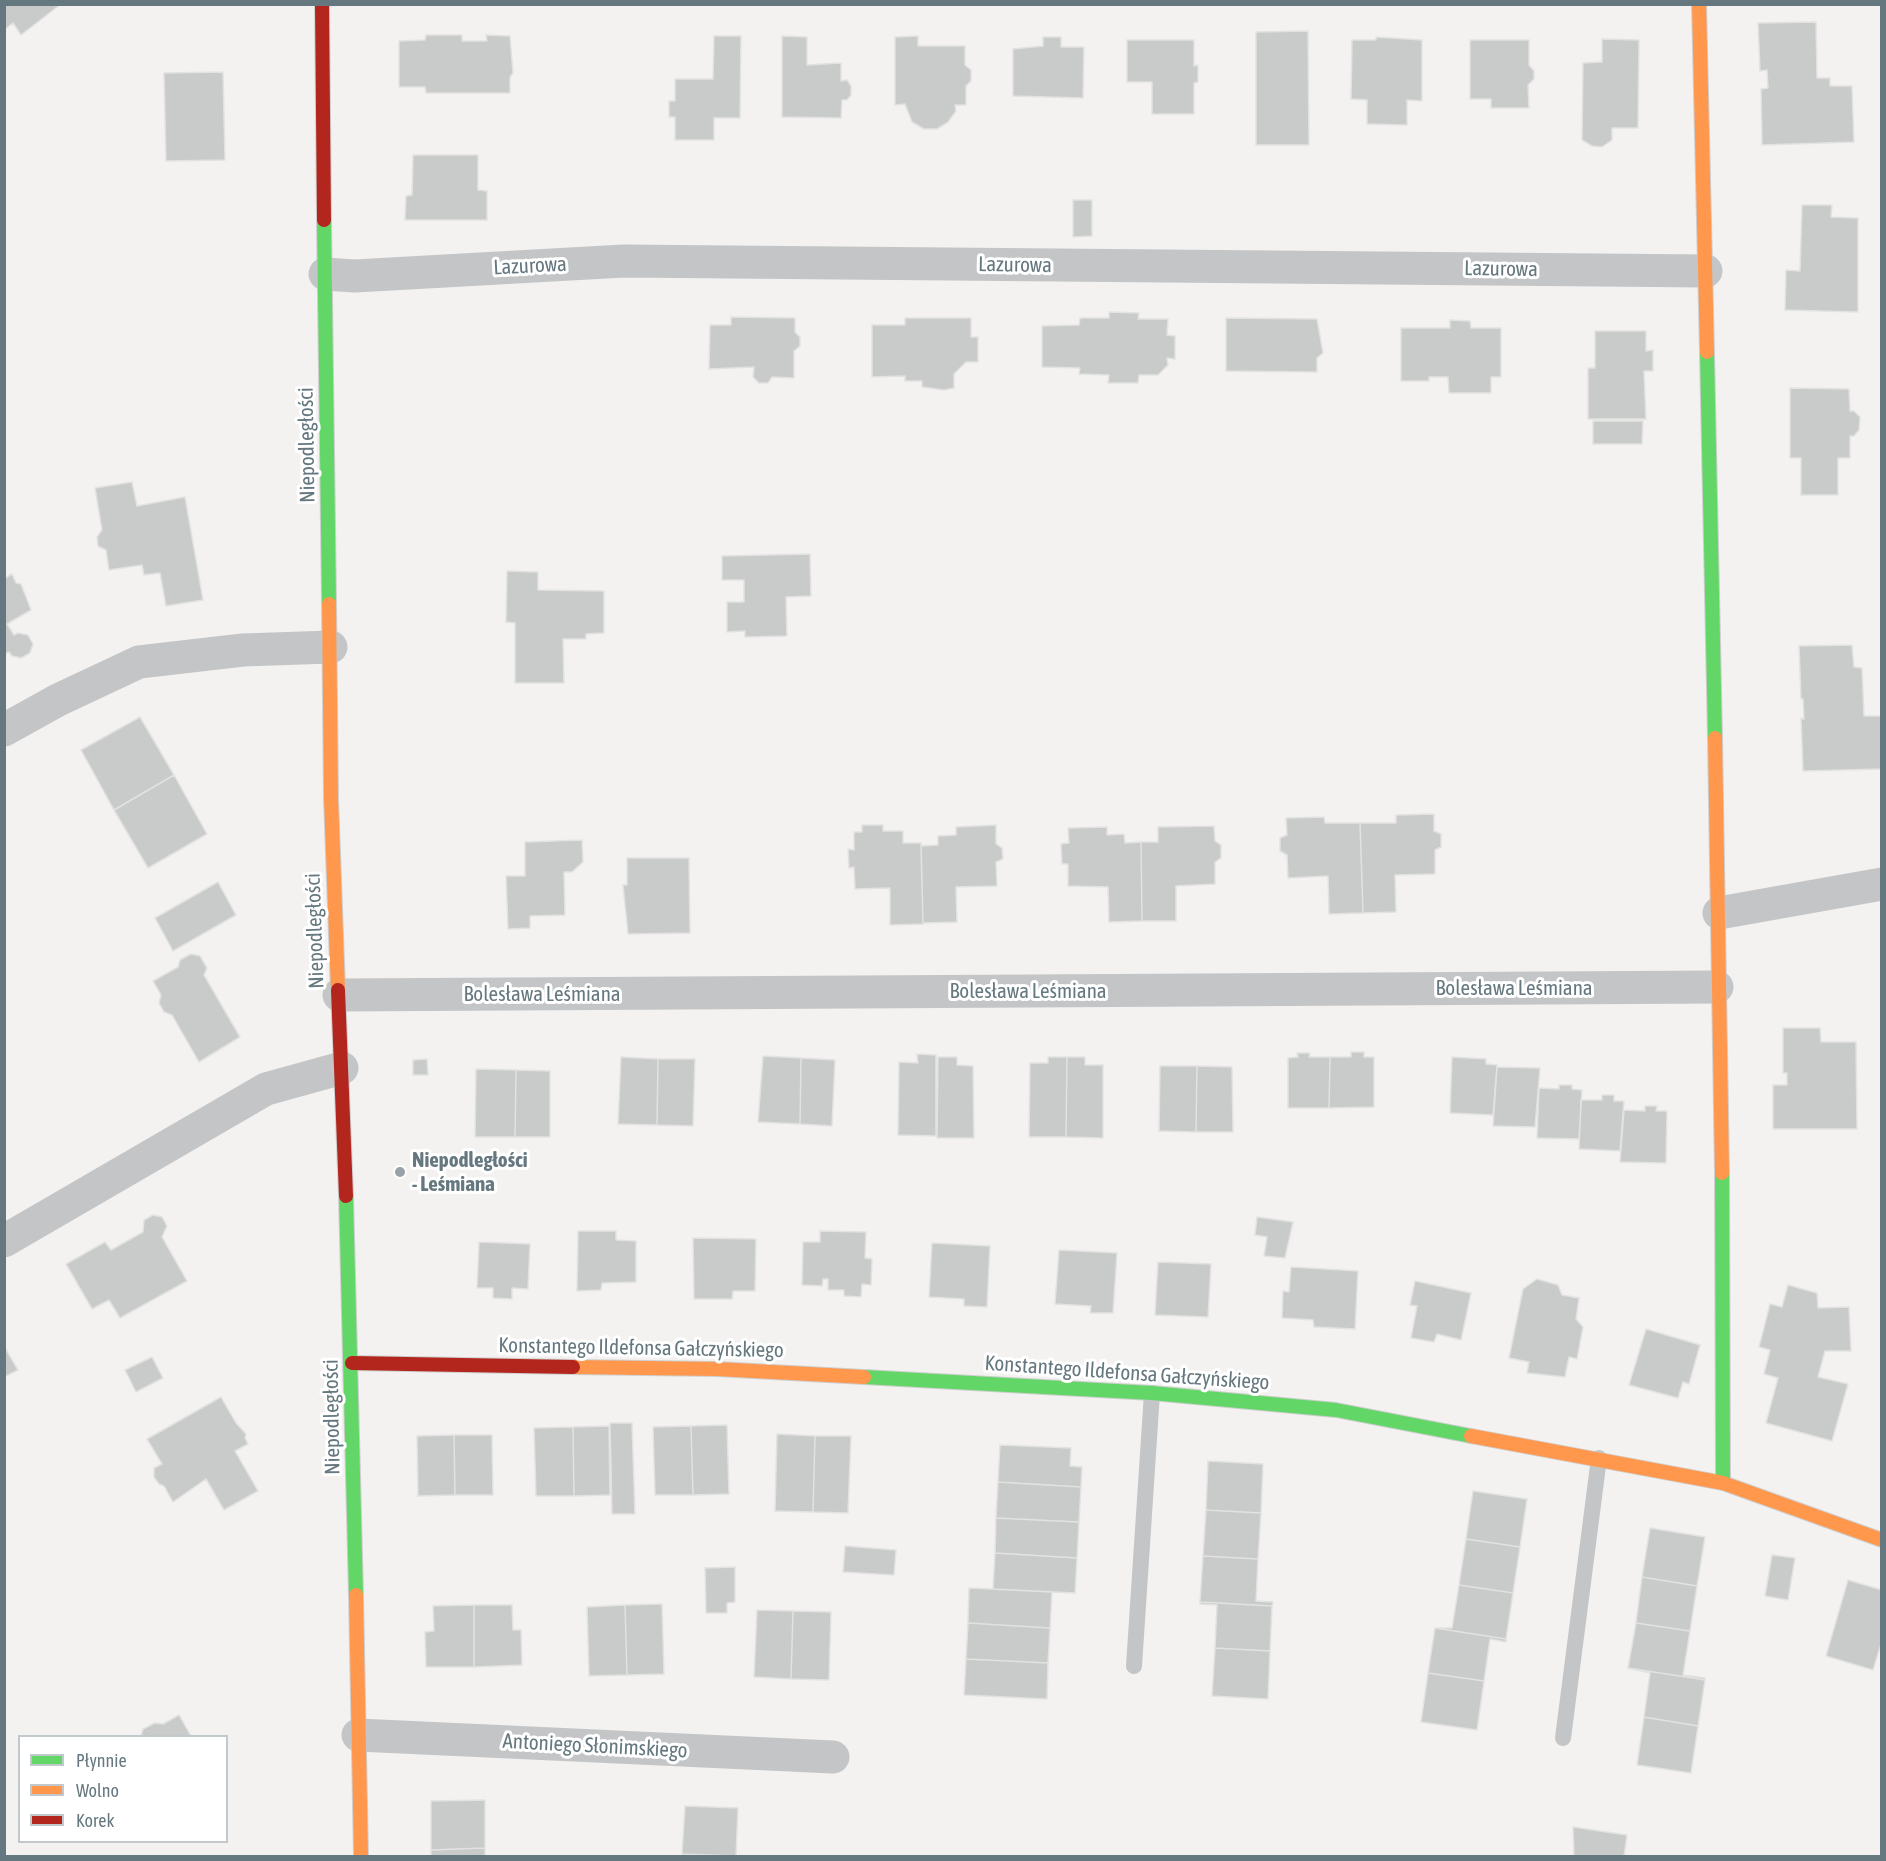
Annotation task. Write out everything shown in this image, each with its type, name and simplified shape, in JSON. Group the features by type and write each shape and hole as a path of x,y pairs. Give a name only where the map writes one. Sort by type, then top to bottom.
{"street":[{"name":"Niepodległości","path":"322,4 332,798 352,1363 361,1857"},
{"path":"1699,4 1719,913 1717,987 1722,1182 1724,1483"},
{"name":"Lazurowa","path":"325,274 355,276 624,261 1706,271"},
{"path":"4,730 58,700 139,662 243,650 331,647"},
{"path":"1719,913 1881,884"},
{"name":"Bolesława Leśmiana","path":"339,995 1717,987"},
{"path":"4,1241 266,1089 342,1068"},
{"name":"Konstantego Ildefonsa Gałczyńskiego","path":"352,1363 717,1368 1152,1393 1336,1410 1724,1483 1881,1540"},
{"name":"Antoniego Słonimskiego","path":"358,1735 833,1757"}],"lane":[{"path":"1134,1666 1152,1393"},
{"path":"1563,1738 1599,1458"}],"building":[{"path":"4,4 61,4 21,35 13,23 4,30"},
{"path":"1816,22 1817,78 1830,78 1830,86 1852,86 1854,142 1762,145 1761,89 1768,88 1767,70 1760,71 1758,23"},
{"path":"1308,31 1309,145 1256,145 1256,32"},
{"path":"426,35 462,35 462,41 487,41 486,35 510,36 513,73 510,77 510,93 426,93 425,87 399,87 399,41 425,40"},
{"path":"714,36 741,36 740,118 714,118 714,140 675,140 675,117 669,117 669,101 675,101 675,79 713,79"},
{"path":"782,36 807,37 807,65 841,63 841,81 847,80 851,86 851,95 847,100 842,100 841,118 782,117"},
{"path":"918,36 918,46 965,46 965,65 971,70 971,81 966,86 966,105 955,105 956,111 948,122 937,129 924,129 912,122 905,104 895,105 895,37"},
{"path":"1043,37 1061,37 1061,47 1084,47 1083,98 1013,96 1013,49 1043,46"},
{"path":"1376,37 1422,40 1422,101 1407,100 1407,125 1367,124 1367,100 1351,99 1352,40 1376,40"},
{"path":"1602,39 1639,40 1638,128 1612,128 1612,140 1602,147 1592,146 1582,140 1583,63 1602,62"},
{"path":"1127,40 1194,40 1194,66 1198,65 1198,82 1194,83 1194,114 1152,114 1152,82 1127,82"},
{"path":"1470,40 1529,40 1529,65 1534,71 1534,79 1528,85 1529,108 1491,108 1491,99 1470,99"},
{"path":"223,72 225,160 166,161 164,73"},
{"path":"413,155 478,155 478,190 487,191 487,220 405,220 406,196 412,195"},
{"path":"1073,200 1092,200 1092,236 1073,237"},
{"path":"1802,205 1832,205 1831,217 1858,218 1858,312 1785,310 1786,270 1800,271"},
{"path":"1109,312 1139,313 1138,319 1168,319 1167,335 1175,336 1175,359 1167,358 1168,365 1158,375 1139,375 1138,383 1108,383 1109,375 1079,374 1080,368 1042,367 1042,326 1079,325 1080,318 1109,318"},
{"path":"731,317 795,318 795,332 800,337 800,346 794,351 794,378 772,377 768,383 759,383 753,377 754,367 709,369 710,325 731,325"},
{"path":"905,318 971,318 971,337 978,337 978,362 966,362 954,374 954,388 944,390 922,387 922,381 905,381 905,376 872,377 872,325 905,325"},
{"path":"1226,318 1317,319 1323,353 1317,358 1317,372 1226,371"},
{"path":"1450,320 1470,321 1471,328 1501,328 1501,377 1491,377 1491,393 1449,393 1448,377 1429,377 1429,381 1401,381 1401,328 1450,328"},
{"path":"1595,331 1646,331 1646,351 1653,350 1653,371 1644,371 1646,419 1588,419 1588,368 1595,368"},
{"path":"1790,388 1849,389 1850,411 1854,411 1860,417 1859,430 1854,436 1850,436 1850,458 1838,458 1838,495 1801,495 1801,458 1790,458"},
{"path":"1593,421 1643,421 1642,444 1593,444"},
{"path":"132,482 137,506 185,497 203,600 166,606 160,573 144,575 142,565 109,570 106,550 98,546 97,537 102,530 95,488"},
{"path":"810,554 811,596 786,597 787,636 745,637 745,631 727,632 727,602 744,602 744,580 722,580 722,556"},
{"path":"507,571 538,572 538,590 604,591 604,633 586,634 586,639 563,639 564,683 515,683 515,623 506,622"},
{"path":"12,574 16,583 21,584 31,610 7,624 14,635 18,633 28,635 33,644 30,653 21,658 12,656 9,652 4,654 4,579"},
{"path":"1852,645 1854,667 1862,668 1864,716 1882,716 1882,769 1803,771 1801,718 1804,719 1799,646"},
{"path":"140,717 174,775 114,810 81,750"},
{"path":"174,775 207,834 148,868 114,810"},
{"path":"1434,814 1434,831 1441,834 1441,847 1435,850 1435,874 1395,875 1396,912 1363,913 1360,823 1396,823 1396,815"},
{"path":"1324,817 1325,823 1360,823 1363,913 1329,914 1328,876 1288,878 1287,855 1280,851 1280,838 1287,835 1286,818"},
{"path":"862,825 883,825 883,831 903,831 903,843 921,843 923,924 890,925 890,888 855,889 854,867 849,868 848,849 854,850 854,832 862,832"},
{"path":"996,825 996,844 1002,848 1003,859 996,862 997,886 956,887 957,922 923,923 921,846 938,845 938,836 956,835 956,827"},
{"path":"1214,826 1215,841 1221,845 1221,858 1215,862 1215,884 1176,886 1176,921 1142,921 1141,842 1158,842 1158,827"},
{"path":"1107,827 1107,835 1124,834 1125,843 1141,842 1142,921 1109,922 1108,887 1068,886 1068,864 1062,864 1061,844 1069,843 1068,828"},
{"path":"582,840 583,862 572,872 564,872 565,915 530,916 530,928 508,929 506,876 525,876 525,842"},
{"path":"627,858 689,858 690,933 628,934 623,885 627,885"},
{"path":"218,882 236,915 173,951 155,918"},
{"path":"191,954 200,956 207,968 204,975 240,1037 199,1062 172,1015 164,1012 159,1003 161,995 153,981 178,967 180,960"},
{"path":"1783,1028 1820,1028 1821,1042 1856,1042 1857,1129 1773,1129 1773,1085 1787,1085 1787,1073 1783,1073"},
{"path":"1351,1052 1364,1052 1364,1057 1374,1057 1374,1107 1329,1108 1330,1057 1351,1057"},
{"path":"1297,1053 1310,1053 1309,1057 1330,1057 1329,1108 1288,1108 1288,1058 1298,1057"},
{"path":"917,1054 936,1055 936,1136 898,1135 899,1062 918,1063"},
{"path":"763,1056 801,1058 800,1124 758,1122"},
{"path":"621,1057 658,1059 657,1125 618,1124"},
{"path":"938,1057 957,1057 957,1065 973,1066 974,1138 937,1138"},
{"path":"1048,1057 1067,1057 1066,1137 1029,1137 1030,1063 1048,1063"},
{"path":"1067,1057 1085,1057 1085,1065 1103,1065 1103,1138 1066,1137"},
{"path":"1452,1057 1486,1059 1486,1064 1497,1065 1493,1115 1450,1113"},
{"path":"801,1058 835,1060 832,1126 800,1124"},
{"path":"427,1059 428,1075 413,1075 413,1060"},
{"path":"658,1059 695,1059 693,1126 657,1125"},
{"path":"1160,1066 1197,1066 1196,1132 1159,1131"},
{"path":"1197,1066 1232,1067 1233,1132 1196,1132"},
{"path":"1497,1067 1540,1068 1535,1127 1493,1126"},
{"path":"476,1069 516,1070 515,1137 475,1137"},
{"path":"516,1070 550,1071 550,1137 515,1137"},
{"path":"1559,1085 1572,1085 1572,1089 1582,1090 1579,1139 1537,1138 1539,1088 1559,1089"},
{"path":"1602,1095 1614,1095 1614,1101 1624,1101 1620,1151 1579,1149 1581,1100 1602,1100"},
{"path":"1645,1106 1657,1106 1656,1111 1667,1111 1666,1163 1620,1162 1624,1110 1645,1111"},
{"path":"153,1215 162,1217 167,1226 162,1237 187,1281 120,1318 109,1300 92,1309 66,1264 105,1242 111,1250 143,1232 144,1220"},
{"path":"1257,1217 1293,1222 1285,1258 1264,1256 1267,1237 1255,1235"},
{"path":"578,1231 616,1231 616,1240 636,1241 636,1282 602,1283 601,1290 577,1291"},
{"path":"820,1231 866,1232 865,1258 872,1259 871,1285 862,1284 861,1297 844,1296 844,1290 828,1290 828,1279 823,1279 822,1286 802,1285 803,1242 820,1242"},
{"path":"693,1238 756,1239 755,1291 733,1291 732,1299 694,1299"},
{"path":"479,1242 530,1244 528,1289 512,1288 512,1299 493,1298 493,1288 477,1288"},
{"path":"932,1243 990,1246 987,1307 964,1306 964,1299 929,1297"},
{"path":"1059,1250 1117,1253 1113,1313 1090,1313 1091,1306 1055,1304"},
{"path":"1158,1262 1211,1264 1208,1317 1155,1315"},
{"path":"1291,1267 1358,1271 1355,1329 1314,1327 1313,1320 1282,1318 1283,1291 1289,1292"},
{"path":"1537,1279 1558,1285 1562,1295 1579,1298 1576,1319 1583,1327 1577,1359 1569,1357 1565,1377 1527,1373 1529,1362 1509,1358 1523,1289"},
{"path":"1415,1281 1471,1293 1461,1340 1437,1334 1434,1342 1411,1338 1417,1306 1410,1305"},
{"path":"1788,1285 1817,1293 1818,1308 1849,1307 1851,1351 1825,1351 1818,1377 1848,1384 1832,1441 1766,1423 1778,1378 1764,1374 1770,1350 1759,1347 1770,1304 1782,1307"},
{"path":"1646,1329 1700,1345 1689,1384 1683,1382 1678,1398 1629,1385"},
{"path":"4,1346 18,1370 4,1377"},
{"path":"152,1357 163,1378 136,1392 125,1370"},
{"path":"221,1397 236,1423 246,1434 248,1444 235,1451 258,1491 224,1510 206,1479 173,1502 164,1486 159,1484 154,1477 154,1468 162,1464 147,1439"},
{"path":"610,1423 632,1423 635,1514 612,1514"},
{"path":"727,1425 729,1494 693,1495 691,1426"},
{"path":"609,1426 610,1495 574,1496 573,1427"},
{"path":"691,1426 693,1495 655,1495 653,1427"},
{"path":"573,1427 574,1496 536,1496 534,1428"},
{"path":"777,1434 815,1436 813,1512 775,1511"},
{"path":"454,1435 492,1435 493,1495 455,1495"},
{"path":"454,1435 455,1495 418,1496 417,1436"},
{"path":"815,1436 851,1436 848,1513 813,1512"},
{"path":"1000,1445 1071,1448 1070,1466 1082,1467 1081,1487 998,1482"},
{"path":"1208,1461 1263,1464 1261,1513 1206,1510"},
{"path":"998,1482 1081,1487 1079,1522 996,1518"},
{"path":"1473,1491 1527,1499 1520,1547 1466,1539"},
{"path":"1206,1510 1261,1513 1258,1559 1203,1556"},
{"path":"996,1518 1079,1522 1077,1558 995,1553"},
{"path":"1650,1528 1705,1537 1697,1586 1642,1577"},
{"path":"1466,1539 1520,1547 1513,1593 1459,1585"},
{"path":"845,1546 896,1550 894,1575 843,1572"},
{"path":"995,1553 1077,1558 1075,1593 993,1589"},
{"path":"1772,1555 1795,1558 1788,1600 1765,1596"},
{"path":"1203,1556 1258,1559 1256,1601 1273,1602 1272,1606 1200,1602"},
{"path":"735,1567 735,1602 727,1603 727,1613 706,1613 705,1568"},
{"path":"1642,1577 1697,1586 1690,1631 1636,1623"},
{"path":"1848,1580 1882,1590 1882,1641 1873,1670 1826,1656"},
{"path":"1459,1585 1513,1593 1506,1639 1435,1628 1452,1628"},
{"path":"969,1588 1052,1592 1050,1628 968,1623"},
{"path":"1200,1602 1272,1606 1270,1651 1215,1648 1217,1605 1200,1604"},
{"path":"662,1604 664,1674 627,1675 625,1605"},
{"path":"474,1605 474,1667 426,1667 425,1632 434,1631 433,1606"},
{"path":"474,1605 512,1605 513,1630 521,1630 522,1665 474,1667"},
{"path":"625,1605 627,1675 589,1676 587,1607"},
{"path":"757,1610 793,1611 791,1679 754,1677"},
{"path":"793,1611 831,1612 829,1680 791,1679"},
{"path":"968,1623 1050,1628 1048,1663 966,1659"},
{"path":"1636,1623 1690,1631 1683,1675 1705,1678 1705,1680 1628,1668"},
{"path":"1435,1628 1506,1639 1506,1642 1490,1639 1484,1681 1428,1673"},
{"path":"1215,1648 1270,1651 1268,1699 1212,1696"},
{"path":"966,1659 1048,1663 1047,1699 964,1695"},
{"path":"1628,1668 1705,1680 1698,1726 1644,1717 1650,1673"},
{"path":"1428,1673 1484,1681 1477,1730 1421,1722"},
{"path":"179,1715 190,1735 141,1735 143,1729 155,1723 163,1724"},
{"path":"1644,1717 1698,1726 1691,1773 1637,1765"},
{"path":"485,1800 485,1848 431,1850 431,1801"},
{"path":"685,1806 738,1808 736,1856 682,1854"},
{"path":"1573,1827 1627,1835 1624,1856 1574,1856"},
{"path":"485,1848 485,1856 431,1856 431,1850"},
{"path":"682,1854 736,1856 682,1856"}],"traffic: fast":[{"path":"324,220 329,604"},
{"path":"1707,352 1715,738"},
{"path":"1722,1173 1723,1483"},
{"path":"346,1196 356,1595"},
{"path":"864,1377 1152,1393 1336,1410 1471,1436"}],"traffic: slow":[{"path":"1699,4 1707,352"},
{"path":"329,604 331,798 338,990"},
{"path":"1715,738 1722,1173"},
{"path":"573,1367 717,1369 864,1377"},
{"path":"1471,1436 1723,1483 1882,1540"},
{"path":"356,1595 361,1856"}],"traffic: jam":[{"path":"322,4 324,220"},
{"path":"338,990 346,1196"},
{"path":"352,1363 573,1367"}],"place":[{"name":"Niepodległości - Leśmiana","path":"400,1172"}]}
